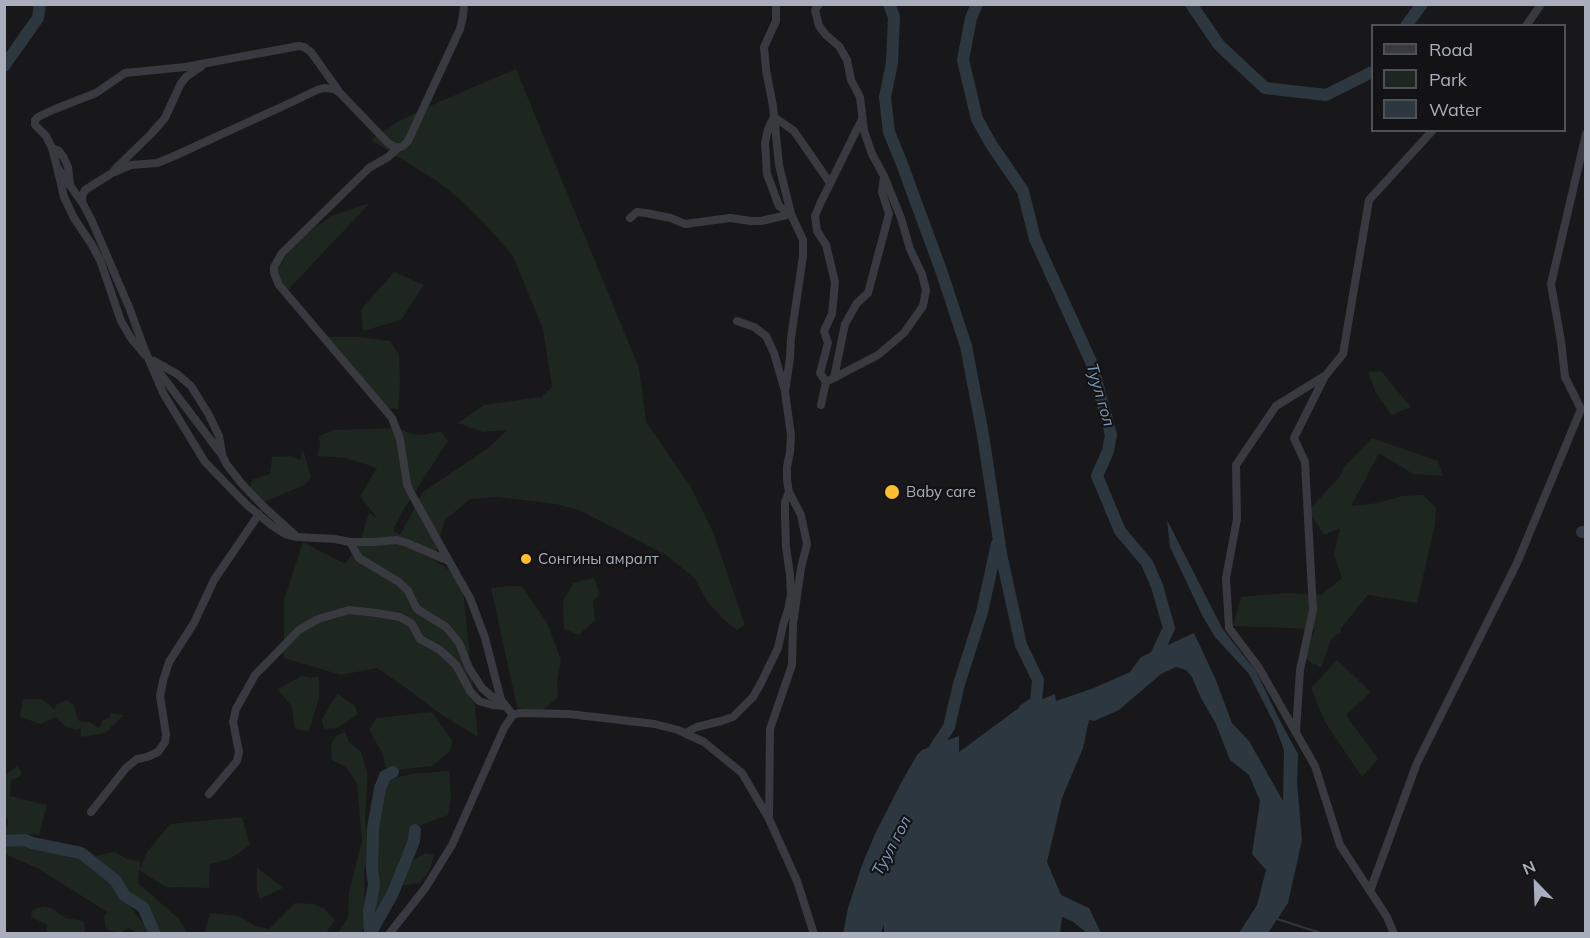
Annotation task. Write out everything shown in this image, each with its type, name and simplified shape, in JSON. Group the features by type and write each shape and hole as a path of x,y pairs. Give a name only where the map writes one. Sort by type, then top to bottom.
{"street":[{"path":"464,4 460,29 408,141 369,168 282,253 276,263 274,273 279,285 392,418 400,439 407,484 464,585 477,615 503,703"},
{"path":"776,4 776,21 764,47 766,70 779,165 791,214 803,240 803,256 785,392"},
{"path":"819,4 815,10 819,26 839,46 847,60 851,80 860,97 864,131 901,218 926,290 923,306 904,333 878,355 826,382"},
{"path":"1527,24 1541,4"},
{"path":"297,537 242,483 165,379 130,338 121,321 100,260 64,197 52,148 46,136 35,125 35,120 96,93 125,73 206,64 293,47 304,47 311,52 340,93 389,144 398,148"},
{"path":"112,173 165,118 186,77 206,64"},
{"path":"82,202 85,190 112,173 132,165 157,163 172,157 316,90 334,89 340,93"},
{"path":"774,117 794,131 830,183"},
{"path":"774,117 765,143 767,174 779,207 791,214"},
{"path":"821,405 826,382 820,373 828,343 825,331 832,314 835,282 826,245 817,231 815,216 863,117"},
{"path":"1296,733 1300,670 1313,610 1305,462 1294,438 1326,375 1343,354 1369,200 1431,132"},
{"path":"1370,891 1417,763 1517,563 1581,409 1565,377 1551,284 1586,134"},
{"path":"52,148 59,151 64,158 68,167 70,187"},
{"path":"57,167 82,202 92,221 163,393 205,462 228,486 271,525 285,534 350,542 397,540 449,561"},
{"path":"834,378 845,324 857,303 868,293 889,214 882,192 884,176"},
{"path":"60,184 82,202"},
{"path":"69,208 92,221"},
{"path":"630,218 637,212 671,218 685,224 730,218 761,221 791,214"},
{"path":"92,221 92,245"},
{"path":"736,321 754,327 766,336 774,353 785,392 791,435 787,467 789,492 801,515 807,544 793,624 792,665 770,729 769,819"},
{"path":"148,358 177,374 191,386 219,436 222,455"},
{"path":"1326,375 1276,406 1236,465 1237,519 1226,578 1229,627 1260,668 1315,766 1340,845 1387,917 1394,933"},
{"path":"685,733 697,727 721,722 740,710 753,697 778,648 791,595 785,517 785,502 789,492"},
{"path":"91,812 126,768 137,759 158,752 165,742 166,734 160,696 169,663 194,623 214,580 259,514"},
{"path":"350,542 359,558 399,582 408,591 417,609 446,627 459,643 469,668 482,688 503,703 513,715"},
{"path":"209,794 237,761 239,752 233,722 236,709 255,675 299,630 318,619 350,610 400,617 412,624 420,639 440,650 456,665 470,691 479,701 492,705 503,703"},
{"path":"389,933 426,886 452,845 504,728 513,715 519,713 569,714 655,724 685,733 704,742 742,773 769,819 798,881 814,933"}],"green space":[{"path":"516,69 639,368 646,422 691,487 713,532 745,625 737,630 723,619 707,601 694,578 666,555 579,510 556,504 497,497 470,499 445,520 434,558 430,557 462,579 478,737 442,715 377,668 341,675 284,658 284,600 303,542 345,564 359,545 369,513 378,519 360,496 377,468 346,458 317,456 320,446 319,436 333,430 399,428 411,434 422,435 441,431 448,441 405,507 393,530 400,535 423,492 487,449 507,430 483,432 458,423 484,405 540,397 540,399 552,387 543,329 513,256 462,201 440,183 371,140 397,122"},
{"path":"370,203 284,294 276,273 292,245 331,216"},
{"path":"394,272 424,285 401,320 363,331 361,310"},
{"path":"324,337 359,337 390,341 399,355 398,409 378,408 360,378"},
{"path":"1381,371 1411,407 1391,415 1376,393 1368,372"},
{"path":"1372,438 1438,461 1443,476 1413,474 1379,453 1351,506 1378,503 1402,496 1423,495 1436,508 1435,525 1417,603 1368,595 1341,628 1341,633 1331,640 1321,668 1313,665 1304,656 1315,629 1233,626 1241,597 1287,593 1321,595 1342,578 1334,555 1340,528 1324,535 1308,511 1341,475 1344,467"},
{"path":"303,449 311,478 304,485 262,503 250,490 252,480 270,474 272,457 290,456 300,460"},
{"path":"594,578 600,594 593,601 595,620 579,635 564,629 563,601 573,583"},
{"path":"522,586 547,623 561,660 557,681 558,697 539,714 517,707 491,588"},
{"path":"1337,660 1371,692 1346,715 1378,759 1362,777 1325,722 1311,688"},
{"path":"302,676 319,677 319,698 309,731 295,729 292,707 278,689"},
{"path":"338,694 355,706 358,714 337,728 324,729 322,720"},
{"path":"23,699 42,699 55,710 56,705 66,700 74,705 78,720 90,722 99,728 103,720 109,718 111,713 124,715 105,733 81,737 81,727 78,730 66,727 55,717 41,724 20,717"},
{"path":"432,712 452,740 450,751 432,766 395,770 385,767 383,754 369,730 376,718"},
{"path":"345,732 349,742 361,752 367,772 365,819 368,853 364,871 366,924 361,933 338,933 348,918 349,892 362,841 357,783 346,767 332,760 331,745 336,736"},
{"path":"17,766 22,772 19,777 11,780 10,796 47,805 39,835 10,836 5,834 8,821 5,814 5,775"},
{"path":"449,771 451,795 448,815 413,828 408,850 378,925 370,927 369,918 375,884 372,835 374,784 412,774"},
{"path":"242,817 250,845 230,859 210,864 209,888 166,887 139,870 138,883 179,919 187,933 155,933 136,898 95,856 115,852 127,859 140,861 140,869 147,852 170,824"},
{"path":"6,845 71,854 96,867 151,933 137,933 129,928 119,933 106,929 104,917 107,912 39,869 5,854"},
{"path":"426,853 434,855 430,869 420,883 403,885 407,863"},
{"path":"257,867 283,888 260,899 257,890"},
{"path":"295,903 313,904 324,908 335,920 326,933 205,933 210,913 239,916 255,926 269,929"},
{"path":"43,906 54,909 65,918 84,921 85,933 47,933 47,925 31,917 32,910"}],"water":[{"path":"1167,520 1222,628 1256,671 1298,754 1297,782 1302,840 1288,903 1268,933 1239,933 1257,905 1266,870 1252,854 1260,801 1249,775 1230,760 1216,724 1192,677 1186,670 1176,667 1161,674 1119,710 1094,721 1089,720 1083,748 1062,798 1047,862 1061,895 1089,908 1101,933 1087,933 1072,921 1062,917 1060,933 884,933 884,924 881,933 843,934 848,908 875,834 901,783 922,750 959,736 959,752 1016,710 1055,694 1056,701 1094,688 1130,672 1141,657 1194,633 1215,678 1232,723 1249,741 1283,801 1284,750 1274,723 1249,674 1215,637 1203,617 1170,547"}],"waterway":[{"path":"4,66 38,18 40,4"},
{"name":"Туул гол","path":"889,4 894,17 892,63 885,97 889,132 942,273 966,346 983,435 1001,554 1021,645 1038,680 1036,702 1024,710"},
{"name":"Туул гол","path":"977,4 971,18 963,60 977,119 1023,191 1035,239 1092,364 1111,435 1108,451 1097,476 1120,531 1147,563 1157,586 1169,628 1153,662"},
{"name":"Туул гол","path":"1191,4 1219,45 1265,88 1326,95 1371,72"},
{"name":"Туул гол","path":"1407,24 1422,4"},
{"path":"931,759 935,748 949,727 959,684 982,612 997,544"},
{"path":"370,934 369,911 374,885 373,828 380,789 385,776 393,772"},
{"path":"371,932 392,895 414,841 415,830"},
{"path":"4,841 25,840 81,853 115,880 125,896 143,907 155,934"},
{"path":"1277,919 1324,934"}],"place":[{"name":"Baby care","path":"892,492"},
{"name":"Сонгины амралт","path":"526,559"}]}
